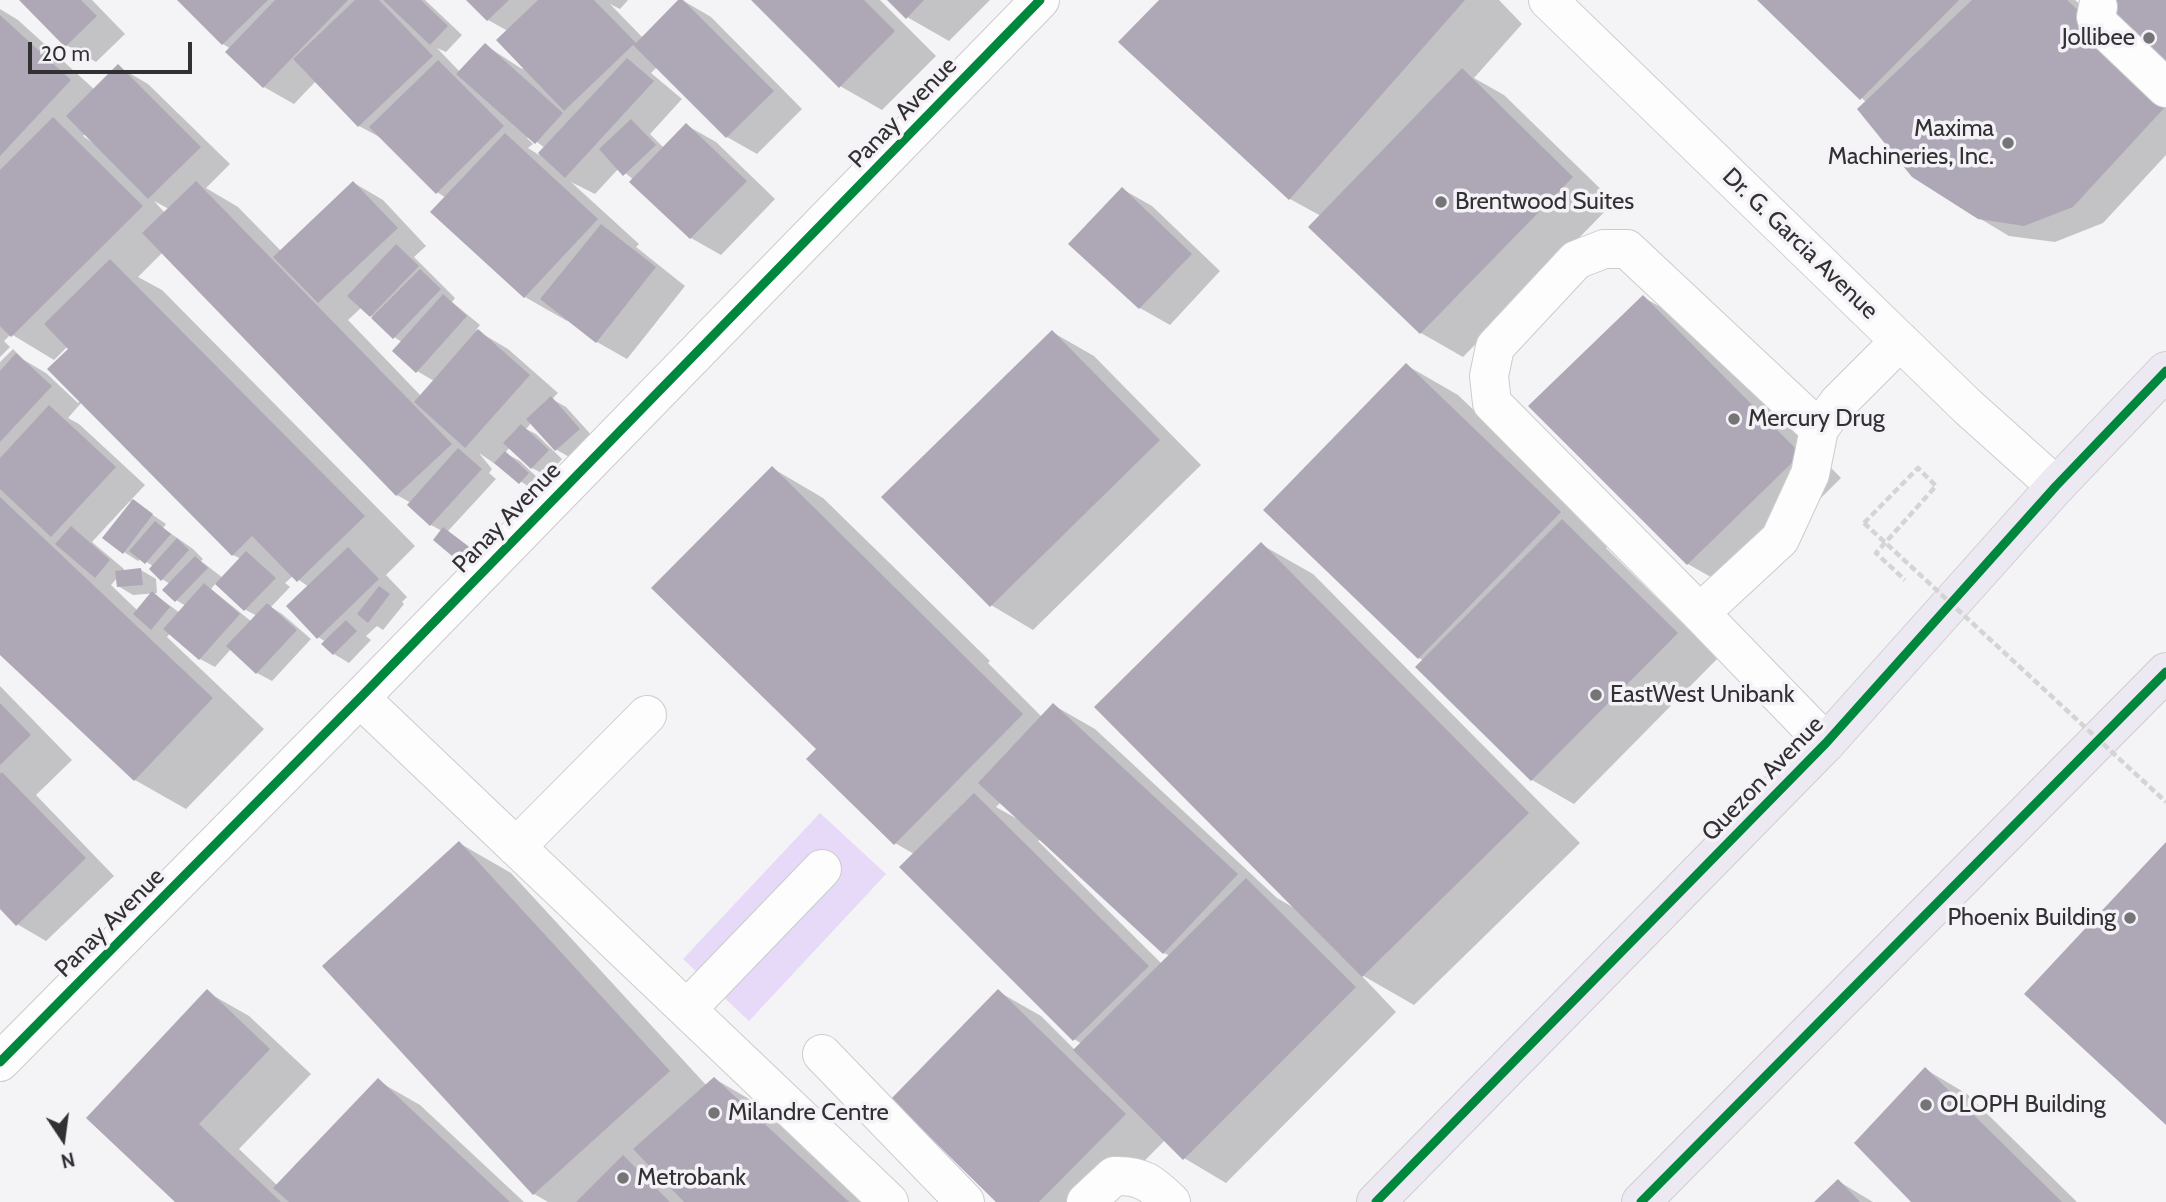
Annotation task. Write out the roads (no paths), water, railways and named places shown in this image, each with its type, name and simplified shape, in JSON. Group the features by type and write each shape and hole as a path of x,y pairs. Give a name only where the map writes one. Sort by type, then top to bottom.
{"main road":[{"name":"Quezon Avenue","path":"1376,1202 1826,743 2056,486 2166,371"},
{"path":"2003,545 2166,411"},
{"path":"1641,1202 2166,672"}],"street":[{"name":"Panay Avenue","path":"0,1062 1040,0"},
{"name":"Dr. G. Garcia Avenue","path":"1548,0 1968,407 2056,486"},
{"path":"2098,7 2098,23 2166,88"},
{"path":"1819,429 1627,249 1604,249 1576,260 1495,347 1489,376 1492,403 1826,743"},
{"path":"1700,613 1780,539 1810,474 1819,429 1838,403 1900,341"},
{"path":"359,698 889,1202"},
{"path":"516,847 647,715"},
{"path":"687,1009 822,869"},
{"path":"821,1054 965,1202"},
{"path":"1086,1202 1114,1176 1133,1175 1153,1185 1171,1202"}],"place":[{"name":"Jollibee","path":"2149,38"},
{"name":"Maxima Machineries, Inc.","path":"2008,143"},
{"name":"Brentwood Suites","path":"1441,202"},
{"name":"Mercury Drug","path":"1734,419"},
{"name":"EastWest Unibank","path":"1596,695"},
{"name":"Phoenix Building","path":"2130,918"},
{"name":"OLOPH Building","path":"1926,1105"},
{"name":"Milandre Centre","path":"714,1113"},
{"name":"Metrobank","path":"623,1178"}]}
